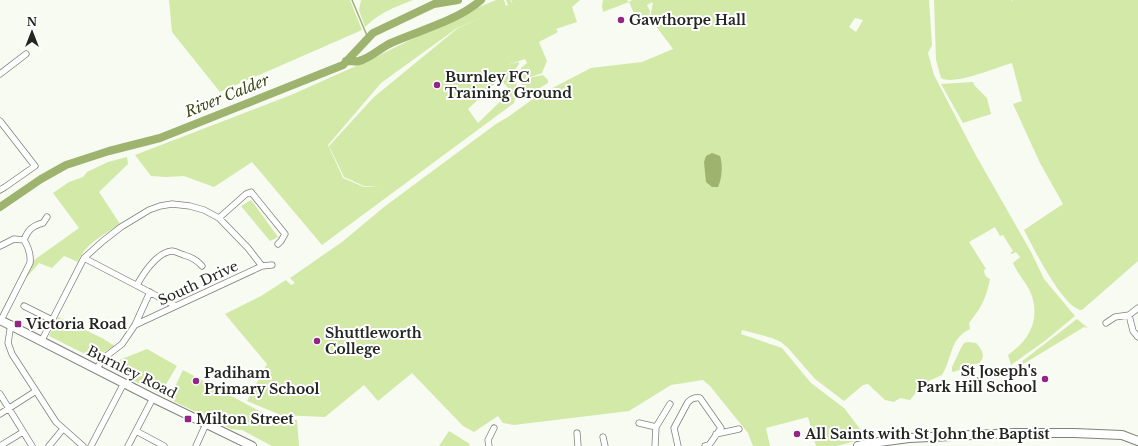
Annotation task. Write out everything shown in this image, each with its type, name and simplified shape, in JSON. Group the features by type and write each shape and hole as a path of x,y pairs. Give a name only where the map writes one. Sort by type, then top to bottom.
{"main road":[{"name":"Burnley Road","path":"0,320 97,368 242,444 252,446"},
{"path":"858,446 909,438 1015,432 1074,432 1122,435 1138,441"}],"street":[{"path":"0,74 26,54"},
{"path":"0,121 35,166 0,190"},
{"path":"219,218 246,194 251,192 285,234 278,244"},
{"path":"42,340 84,258 121,227 149,210 160,206 172,204 190,206 204,210 219,218 248,248 262,266"},
{"path":"24,240 32,227 44,223 47,217"},
{"path":"0,246 14,239 24,240"},
{"path":"0,320 30,263 31,257 29,249 24,240"},
{"path":"137,285 145,272 165,253 172,251 198,261 202,266"},
{"path":"84,258 176,306"},
{"name":"South Drive","path":"134,325 262,266 272,265"},
{"name":"South Drive","path":"97,368 105,357 122,344 134,325 150,292"},
{"path":"24,306 52,320"},
{"path":"1106,324 1115,317 1129,315 1138,308"},
{"path":"1129,315 1133,332 1138,337"},
{"path":"10,324 8,343 12,354 56,422 83,446"},
{"path":"91,446 124,382"},
{"path":"0,414 36,391"},
{"path":"0,394 32,446"},
{"path":"678,446 674,428 692,398 696,397 700,398 721,428 709,445 705,446"},
{"path":"128,446 153,398"},
{"path":"655,446 656,426 670,404"},
{"path":"638,423 656,426"},
{"path":"196,446 206,424"},
{"path":"489,446 488,440 494,428"},
{"path":"49,446 63,429"},
{"path":"716,434 739,429"},
{"path":"136,431 164,446"},
{"path":"0,446 23,432"},
{"path":"577,433 578,446"},
{"path":"603,437 605,446"}],"shaded area":[{"path":"169,0 350,0 362,30 220,92 172,32"},
{"path":"361,0 413,0 382,14 365,27 359,10"},
{"path":"496,0 504,0 506,6 508,5 506,0 510,0 513,5 511,0 580,0 572,7 577,22 556,29 558,32 539,42 547,61 542,73 520,81 521,68 527,63 525,59 507,65 519,62 515,70 517,90 514,103 322,245 252,162 214,187 184,176 151,176 135,155 291,95 374,58 460,15","holes":["485,16 458,28 374,97 329,146 344,177 364,186 379,187 364,187 343,178 328,145 381,83 457,28","500,79 511,91 478,123 468,109"]},
{"path":"603,0 627,0 629,2 603,12"},
{"path":"632,0 929,0 932,45 928,53 934,75 974,152 1031,252 1044,279 1075,316 1046,340 1011,365 1008,355 1020,345 1032,327 1034,320 1034,305 1026,283 1013,263 1020,257 1016,252 1012,254 1010,253 1013,251 1003,235 1000,236 995,227 969,242 986,269 984,270 986,276 990,279 987,292 982,303 977,313 969,323 970,329 958,338 942,375 924,383 910,400 900,398 894,402 885,400 868,384 863,385 844,401 815,379 781,342 742,330 741,334 782,348 811,383 844,408 867,438 837,446 816,446 808,417 766,428 770,446 753,446 748,433 710,386 703,380 671,385 629,411 514,425 503,423 498,416 474,432 463,426 412,373 378,401 364,385 325,417 281,415 247,401 267,364 225,314 261,296 286,280 291,285 295,283 290,278 342,242 384,207 496,124 537,96 591,68 642,62 673,49 650,18 653,2 647,5 650,11 649,17 637,20 629,2","holes":["855,18 863,20 856,32 849,27"]},
{"path":"934,0 1012,0 1011,2 1013,0 1138,0 1138,261 1082,310 1075,307 1067,300 1058,289 1024,230 1063,204 1040,163 1013,104 1022,101 1012,63 965,78 947,80 941,78 936,60"},
{"path":"543,75 548,80 548,83 528,95 523,93 521,83 533,77"},
{"path":"973,82 974,85 987,98 991,114 963,123 941,84"},
{"path":"712,153 720,156 722,163 722,172 718,187 712,187 706,182 704,162 706,156"},
{"path":"127,157 128,164 99,192 120,224 90,245 85,250 78,262 64,256 52,268 39,263 26,278 24,277 30,263 79,228 53,193 69,182 83,177 87,172 108,162"},
{"path":"251,200 278,237 270,241 241,206"},
{"path":"58,317 102,338 115,346 93,358 49,336"},
{"path":"1077,319 1088,328 1084,327 1012,371 1012,369"},
{"path":"964,343 976,343 980,347 983,358 979,363 953,372 952,367 962,346"},
{"path":"147,349 177,366 160,394 109,368 115,365 114,362"},
{"path":"183,370 278,421 297,420 299,446 272,446 242,430 231,429 169,399"},
{"path":"449,431 470,444 469,446 439,446"}],"waterway":[{"path":"352,0 368,38"},
{"name":"River Calder","path":"0,207 41,179 66,165 109,151 160,138 343,65 373,33 434,4 458,0"},
{"path":"346,61 363,60 391,43 461,14 481,0"}],"place":[{"name":"Gawthorpe Hall","path":"621,20"},
{"name":"Burnley FC Training Ground","path":"437,85"},
{"name":"Victoria Road","path":"18,324"},
{"name":"Shuttleworth College","path":"317,341"},
{"name":"St Joseph's Park Hill School","path":"1045,379"},
{"name":"Padiham Primary School","path":"196,381"},
{"name":"Milton Street","path":"188,419"},
{"name":"All Saints with St John the Baptist","path":"797,434"}]}
